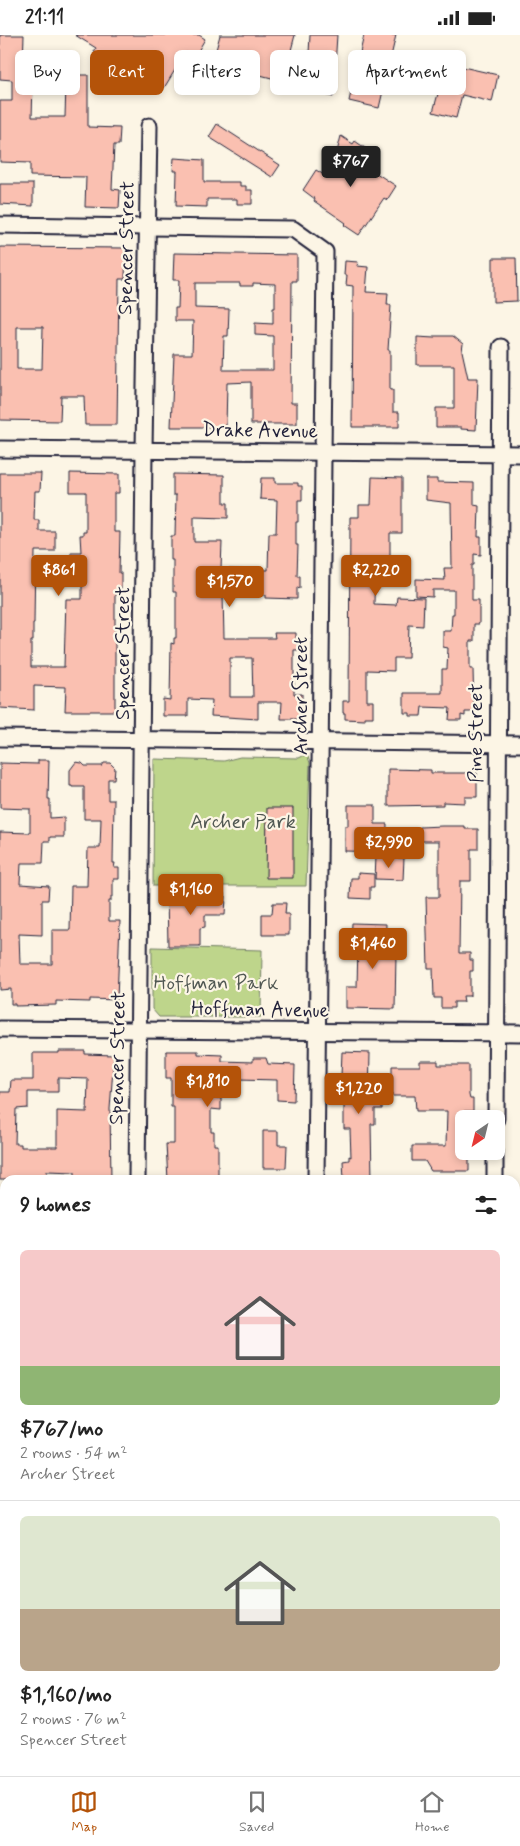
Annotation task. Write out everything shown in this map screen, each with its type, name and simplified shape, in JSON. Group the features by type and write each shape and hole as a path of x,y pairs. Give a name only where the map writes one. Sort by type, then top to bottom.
{"street":[{"name":"Spencer Street","path":"136,1175 149,126"},
{"path":"0,225 147,226"},
{"name":"Archer Street","path":"147,226 292,229 325,252 316,1175"},
{"name":"Pine Street","path":"496,1110 501,347"},
{"name":"Drake Avenue","path":"0,449 520,454"},
{"path":"0,738 520,744"},
{"name":"Hoffman Avenue","path":"0,1029 520,1033"},
{"path":"495,1160 495,1175"}],"green space":[{"name":"Archer Park","path":"307,754 310,763 306,886 153,886 154,759 224,761 240,757 299,758"},
{"name":"Hoffman Park","path":"152,947 262,950 261,1017 159,1017 152,1009"}],"building":[{"path":"0,35 24,35 24,50 15,50 15,95 33,95 32,117 65,117 66,95 80,95 80,75 88,75 88,127 120,128 119,145 114,145 112,189 120,190 119,208 85,207 86,177 30,176 30,163 0,162 0,101 12,101 12,80 0,79"},
{"path":"75,35 199,35 205,39 199,50 174,50 174,72 164,88 164,50 95,50 96,48"},
{"path":"220,35 295,35 291,50 270,50 270,78 260,75 260,50 216,50"},
{"path":"310,35 337,35 336,50 309,50"},
{"path":"364,35 396,35 393,50 361,50"},
{"path":"466,68 498,75 492,102 462,95 466,95"},
{"path":"350,95 382,95 379,108 349,101"},
{"path":"438,95 462,95 456,118 433,112"},
{"path":"217,124 280,165 272,177 209,137"},
{"path":"341,136 353,144 355,141 372,153 364,165 396,186 387,200 384,198 359,235 344,225 346,223 314,201 315,199 303,190 316,170 329,178 344,156 337,152"},
{"path":"174,158 204,160 204,182 240,182 240,186 246,186 246,190 252,190 252,204 237,204 237,199 207,199 207,207 176,206 177,171 173,171"},
{"path":"0,184 33,184 33,206 0,204"},
{"path":"0,247 126,248 125,279 119,279 117,425 85,425 84,396 61,396 60,421 0,420","holes":["17,327 43,327 42,369 17,369"]},
{"path":"174,253 297,255 297,281 292,281 291,403 297,403 297,424 251,424 251,382 227,383 226,427 171,427 174,354 192,354 193,321 175,321 175,308 178,308 179,280 173,280","holes":["195,283 240,283 240,286 253,286 253,283 275,284 273,324 255,323 255,335 273,336 273,370 223,370 224,336 228,336 229,309 195,308"]},
{"path":"493,258 516,258 517,301 493,302"},
{"path":"345,261 358,262 357,266 368,267 366,292 388,293 387,305 391,305 388,350 390,350 390,390 393,390 393,412 399,412 399,427 352,427 353,286 346,285 347,275 344,275"},
{"path":"434,336 453,336 463,344 462,351 468,378 478,378 476,430 461,429 461,427 436,427 436,408 454,408 454,365 417,365 417,337 434,338"},
{"path":"0,473 41,473 40,491 35,491 34,520 39,520 39,531 55,531 55,551 35,551 31,667 64,667 66,599 82,599 82,563 71,563 71,552 81,552 80,535 86,532 86,492 70,492 70,473 119,474 119,493 114,493 114,532 120,532 119,573 121,573 121,592 115,592 115,711 65,711 66,687 34,686 34,710 0,708"},
{"path":"173,474 224,475 224,503 228,503 228,518 194,517 194,542 222,542 221,569 268,570 269,533 276,533 277,500 260,499 261,478 275,478 275,483 298,483 298,486 302,486 302,500 298,500 298,522 296,522 296,545 298,545 297,576 300,576 300,588 297,587 297,599 266,598 266,595 223,595 224,638 275,638 274,633 296,633 296,639 299,639 299,650 294,650 294,694 302,694 302,719 281,719 282,702 258,702 258,719 211,716 212,700 188,699 188,716 163,716 163,699 170,700 171,643 174,644 174,638 176,638 176,592 173,592 173,560 171,560 171,536 175,536 176,495 173,495","holes":["230,658 252,658 253,697 230,697"]},
{"path":"372,477 402,478 402,533 390,533 390,559 375,559 374,604 396,605 397,597 424,598 423,626 409,625 408,658 394,658 394,671 367,670 367,701 373,701 373,717 365,717 365,720 345,719 343,701 349,701 350,517 359,517 359,505 371,505"},
{"path":"426,479 437,479 437,482 474,483 474,505 479,506 478,537 481,537 481,555 474,554 474,565 472,565 472,600 479,600 479,624 474,624 474,641 470,641 470,669 473,669 474,712 465,712 465,716 461,715 461,720 449,720 450,708 422,707 421,716 410,716 410,713 404,713 404,693 442,693 442,669 447,669 448,648 443,647 443,631 451,631 452,614 454,614 454,590 433,590 433,597 416,596 416,579 445,580 444,568 452,568 451,503 426,500"},
{"path":"38,760 49,760 48,799 50,799 50,818 64,817 64,837 50,837 50,841 44,841 43,863 21,863 20,884 49,886 48,900 42,900 42,935 19,934 20,964 52,964 52,930 70,930 71,886 87,886 88,848 100,848 101,819 84,819 84,787 70,786 70,770 76,762 82,763 85,766 102,766 104,763 110,763 115,768 114,779 108,779 108,800 114,800 113,863 115,863 114,868 119,868 119,879 113,879 113,896 111,896 111,901 109,901 109,921 120,921 117,1000 90,999 90,1002 56,1001 56,1005 15,1006 15,1004 11,1004 11,989 0,990 0,832 30,833 30,809 0,808 0,763 38,764"},
{"path":"388,769 431,770 431,773 477,773 477,797 465,797 465,803 443,802 443,805 388,806"},
{"path":"348,805 375,805 375,824 387,824 386,852 345,851 345,826 348,826"},
{"path":"267,808 293,808 293,878 266,878"},
{"path":"465,826 465,829 478,829 478,849 471,849 471,881 460,881 459,953 470,953 470,960 473,960 473,971 470,971 470,996 463,996 464,1002 454,1002 454,1008 441,1008 441,998 434,998 433,968 428,968 426,897 439,897 439,841 420,841 420,827"},
{"path":"376,857 404,858 403,880 375,879"},
{"path":"358,873 374,874 374,887 370,887 370,899 350,898 351,878 358,878"},
{"path":"196,892 224,893 224,896 226,896 225,915 205,915 205,927 200,928 200,946 168,946 167,894 196,894"},
{"path":"273,903 286,903 285,914 289,914 289,935 262,935 262,914 272,914"},
{"path":"352,923 386,924 385,954 396,954 395,1009 346,1008 346,987 357,987 358,944 351,944"},
{"path":"85,1051 85,1054 114,1055 110,1109 111,1175 75,1175 75,1172 47,1171 47,1175 0,1175 0,1092 10,1092 11,1080 33,1080 33,1053","holes":["58,1078 88,1079 87,1112 57,1111 57,1147 21,1147 21,1144 15,1144 16,1109 28,1108 28,1092 58,1092"]},
{"path":"166,1051 198,1051 198,1054 222,1055 222,1061 253,1062 253,1058 266,1058 268,1064 295,1065 294,1101 277,1100 277,1080 239,1079 240,1075 199,1075 199,1097 221,1098 221,1110 211,1109 211,1132 214,1132 214,1145 218,1145 218,1175 168,1175 166,1144 174,1144 174,1107 171,1107 171,1078 166,1078"},
{"path":"342,1052 370,1053 369,1097 382,1097 382,1109 375,1109 375,1124 371,1124 372,1175 344,1175 343,1161 349,1160 349,1156 351,1157 350,1129 344,1129 344,1099 348,1099 348,1076 341,1076"},
{"path":"420,1061 438,1061 438,1065 469,1065 469,1095 470,1099 473,1099 473,1110 455,1110 455,1160 469,1160 469,1171 431,1171 425,1161 412,1161 412,1146 446,1146 447,1111 416,1111 415,1096 392,1096 392,1066 420,1066"},
{"path":"263,1131 278,1131 278,1145 287,1145 286,1168 263,1168"}]}
